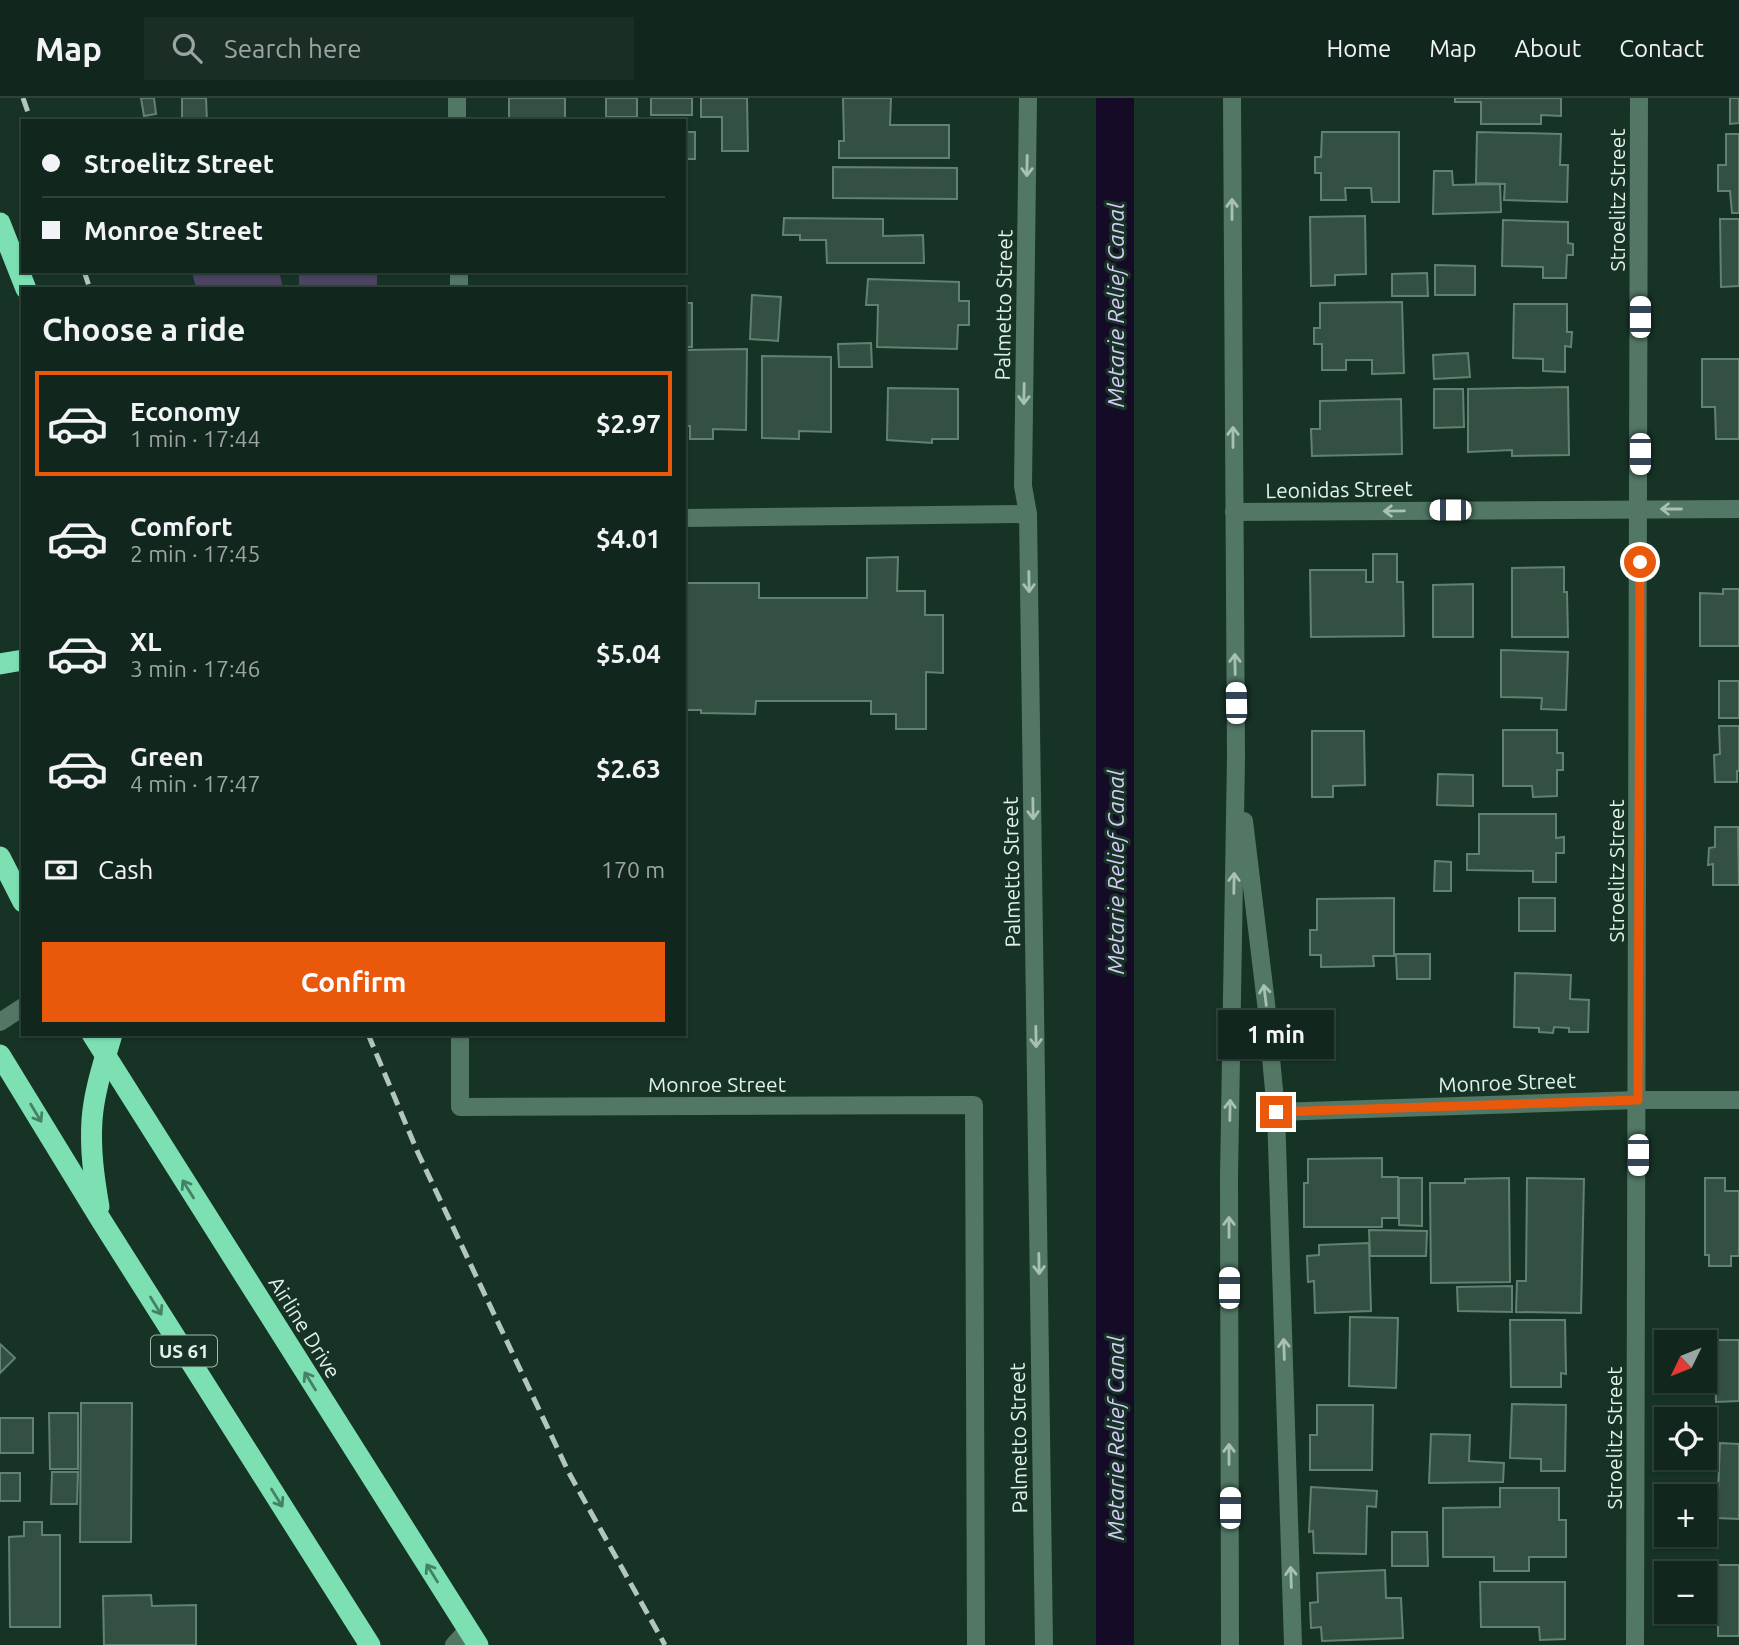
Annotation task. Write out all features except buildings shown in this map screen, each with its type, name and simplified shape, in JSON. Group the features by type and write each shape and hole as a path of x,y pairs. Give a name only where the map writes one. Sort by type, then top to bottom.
{"highway":[{"path":"0,223 25,287"},
{"path":"0,664 21,660"},
{"path":"0,856 21,898"},
{"name":"Airline Drive","path":"93,1036 467,1640"},
{"path":"101,1220 91,1160 92,1118 111,1036"},
{"name":"US 61","path":"0,1055 370,1645"}],"street":[{"path":"457,98 457,119"},
{"name":"Palmetto Street","path":"1028,98 1023,486 1028,514 1044,1645"},
{"path":"1230,1645 1229,1178 1236,757 1232,98"},
{"name":"Stroelitz Street","path":"1635,1645 1639,98"},
{"name":"Leonidas Street","path":"1234,512 1739,509"},
{"path":"686,518 1028,514"},
{"path":"1236,757 1266,1003 1276,1112 1293,1645"},
{"path":"0,1022 21,1008"},
{"name":"Monroe Street","path":"460,1036 460,1107 974,1105"},
{"name":"Monroe Street","path":"1276,1112 1638,1100 1739,1100"},
{"name":"Palmetto Street","path":"974,1105 976,1645"}],"shaded area":[{"path":"192,273 279,273 283,287 196,287"},
{"path":"299,273 377,273 377,287 299,287"}],"waterway":[{"name":"Metarie Relief Canal","path":"1115,98 1115,1645"}],"railway":[{"path":"23,98 30,119"},
{"path":"85,273 89,287"},
{"path":"369,1036 418,1153 569,1473 665,1645"}],"route":[{"path":"1276,1112 1638,1100 1640,562"}]}
